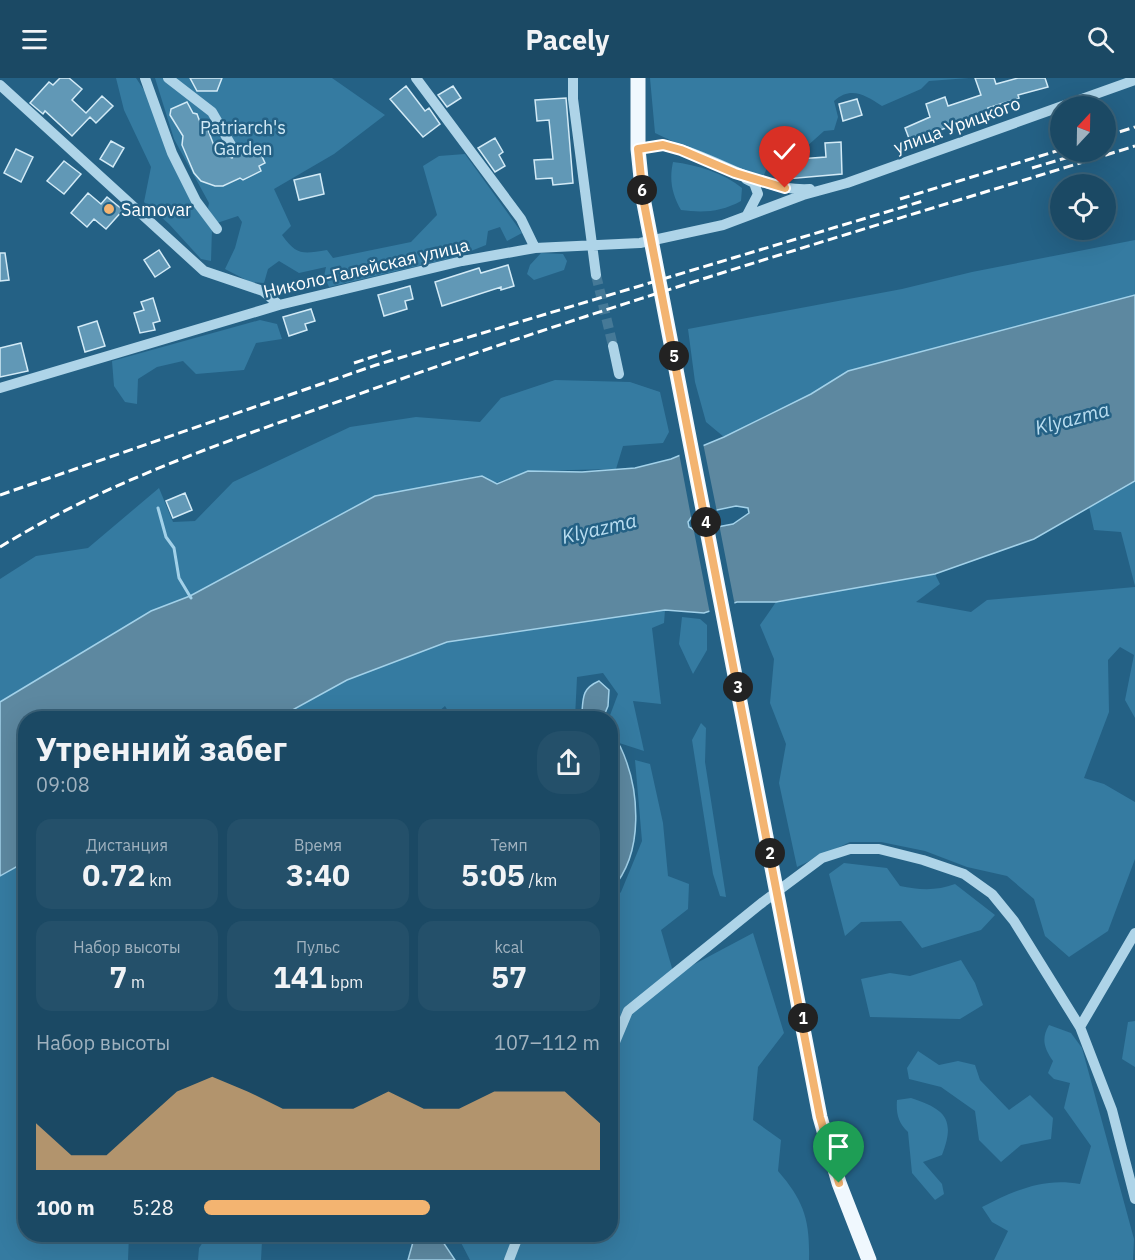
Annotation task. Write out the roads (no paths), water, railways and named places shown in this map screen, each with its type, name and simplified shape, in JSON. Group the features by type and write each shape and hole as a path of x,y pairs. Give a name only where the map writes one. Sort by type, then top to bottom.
{"main road":[{"path":"638,78 638,149 643,198 820,1117 839,1183 869,1260"}],"street":[{"path":"145,78 172,153 196,201 217,229"},
{"path":"168,78 213,112 231,145"},
{"path":"416,78 521,219 535,248"},
{"path":"573,78 573,99 596,275"},
{"name":"улица Урицкого","path":"747,216 825,188 847,183 1135,80"},
{"path":"0,85 204,271 263,291 279,305"},
{"name":"улица Урицкого","path":"638,149 663,145 681,150 754,183 758,194 747,216"},
{"name":"улица Урицкого","path":"735,173 785,188 825,188"},
{"name":"Николо-Галейская улица","path":"0,388 279,305 462,261 535,248 640,243 723,225 747,216"},
{"path":"613,346 619,374"},
{"path":"618,1035 628,1011 763,902 822,858 850,849 879,849 923,860 964,874 992,894 1014,921 1080,1027 1112,1110 1135,1199"},
{"path":"1080,1027 1135,933"},
{"path":"509,1260 516,1242"}],"water":[{"name":"Klyazma","path":"1135,295 1135,481 1034,539 935,574 776,602 737,602 704,613 665,610 447,642 347,680 291,711 18,711 18,866 0,876 0,702 151,611 190,596 375,496 482,476 497,484 528,471 582,472 635,468 671,459 724,437 811,394 848,371","holes":["736,506 748,508 749,513 733,524 696,531 689,527 688,522 693,515"]},
{"path":"599,681 609,690 606,711 582,711 584,697 590,687"},
{"path":"618,745 627,763 632,781 636,820 630,858 618,880"},
{"path":"413,1242 443,1242 455,1260 408,1260"}],"waterway":[{"path":"158,508 166,537 174,548 179,578 191,598"}],"tunnel":[{"path":"596,275 613,346"}],"railway":[{"path":"1116,133 1135,127"},
{"path":"0,547 44,522 135,478 230,440 373,389 657,293 1135,146"},
{"path":"900,199 1050,153"},
{"path":"1032,168 1052,162"},
{"path":"0,495 376,365 923,201"},
{"path":"354,363 394,350"}],"place":[{"name":"Samovar","path":"109,209"}],"park label":[{"name":"Patriarch's Garden","path":"243,137"}]}
